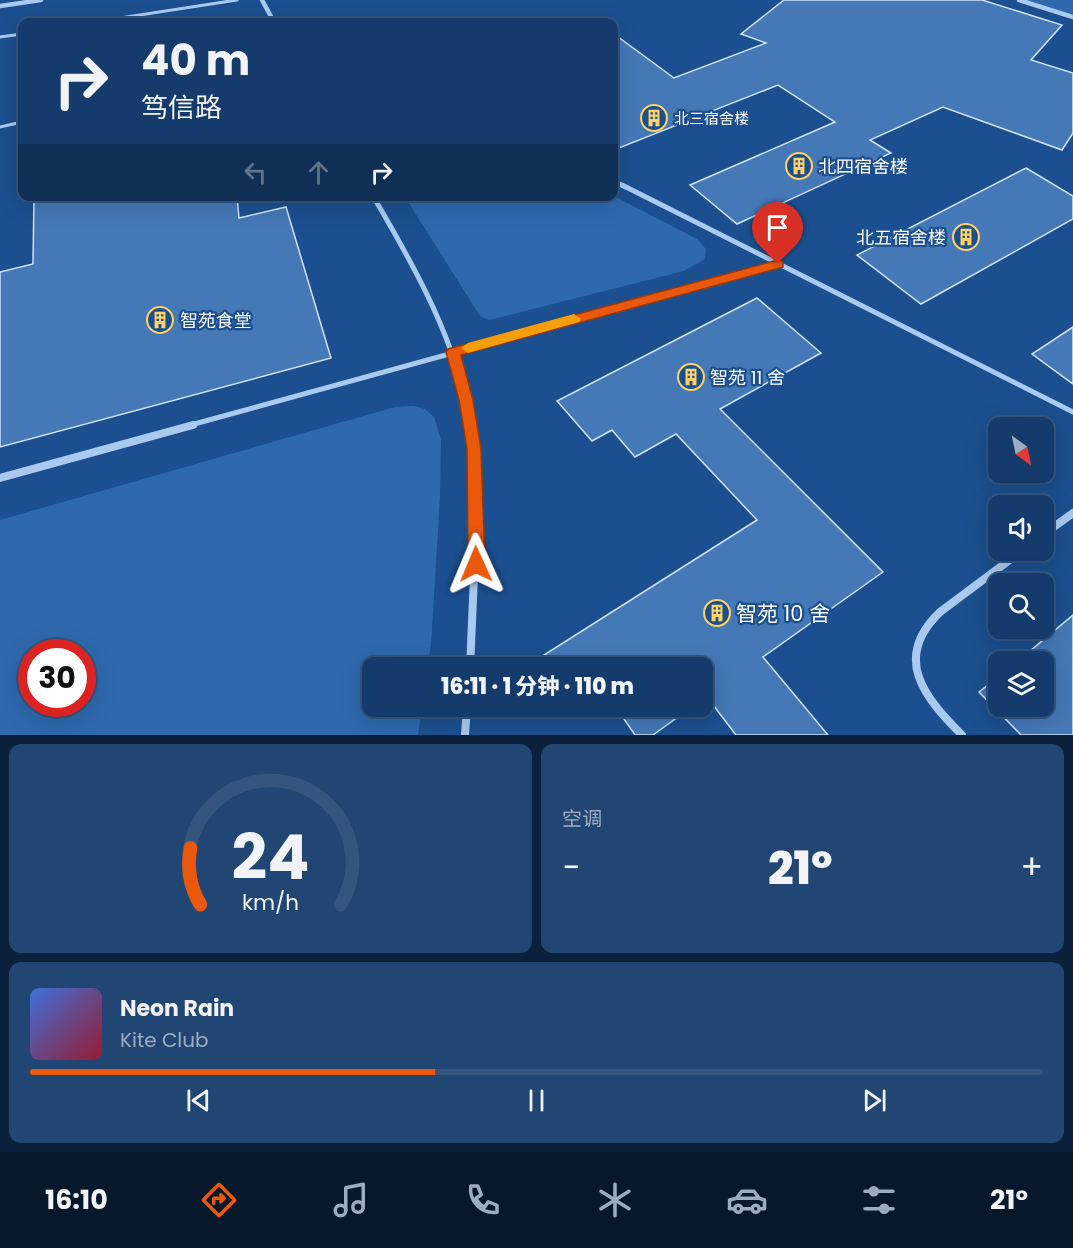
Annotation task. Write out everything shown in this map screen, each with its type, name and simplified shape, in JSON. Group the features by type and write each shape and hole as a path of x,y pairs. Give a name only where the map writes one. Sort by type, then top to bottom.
{"street":[{"path":"0,6 41,0"},
{"path":"262,0 272,18"},
{"path":"1019,0 1073,17"},
{"path":"618,183 1073,412"},
{"path":"376,201 422,286 453,352 466,400 474,449 476,564 471,657"},
{"path":"0,478 778,264"},
{"path":"1054,527 1073,513"},
{"path":"962,735 923,689 916,666 917,643 921,632 934,617 1008,561"},
{"path":"465,735 466,717"}],"lane":[{"path":"120,18 237,0"},
{"path":"0,37 18,35"},
{"path":"0,127 18,124"}],"shaded area":[{"path":"1019,0 1073,0 1073,17"},
{"path":"618,198 697,239 706,249 705,259 684,271 489,320 480,316 408,201 618,201"},
{"path":"414,406 425,409 434,417 441,440 440,497 429,657 362,657 362,717 421,717 418,735 0,735 0,520 395,407"}],"building":[{"path":"784,0 982,0 1062,25 1031,60 1073,73 1073,133 1062,150 943,107 870,140 891,153 737,224 690,185 835,122 778,85 618,148 618,37 674,78 766,43 741,34"},
{"name":"北五宿舍楼","path":"1026,168 1073,196 1073,219 921,304 857,255"},
{"name":"智苑食堂","path":"34,201 237,201 239,218 286,207 331,358 0,447 0,272 33,264"},
{"path":"757,298 821,353 720,409 883,572 763,657 828,735 736,735 713,705 713,657 545,657 544,655 757,520 676,434 635,457 612,430 592,441 557,401"},
{"path":"1073,327 1073,384 1032,354"},
{"path":"1073,615 1073,735 1021,735 1003,717 1054,717 1054,651 1030,651 1044,639 1054,639 1054,631"},
{"path":"988,685 988,701 979,692"},
{"path":"623,717 678,717 653,735 635,735"}],"slow traffic":[{"path":"468,348 574,319"}],"place":[{"name":"北三宿舍楼","path":"654,118"},
{"name":"北四宿舍楼","path":"799,166"},
{"name":"北五宿舍楼","path":"966,237"},
{"name":"智苑食堂","path":"160,320"},
{"name":"智苑 11 舍","path":"691,377"},
{"name":"智苑 10 舍","path":"717,613"}],"route":[{"path":"476,564 474,449 466,400 453,352 778,264"}]}
